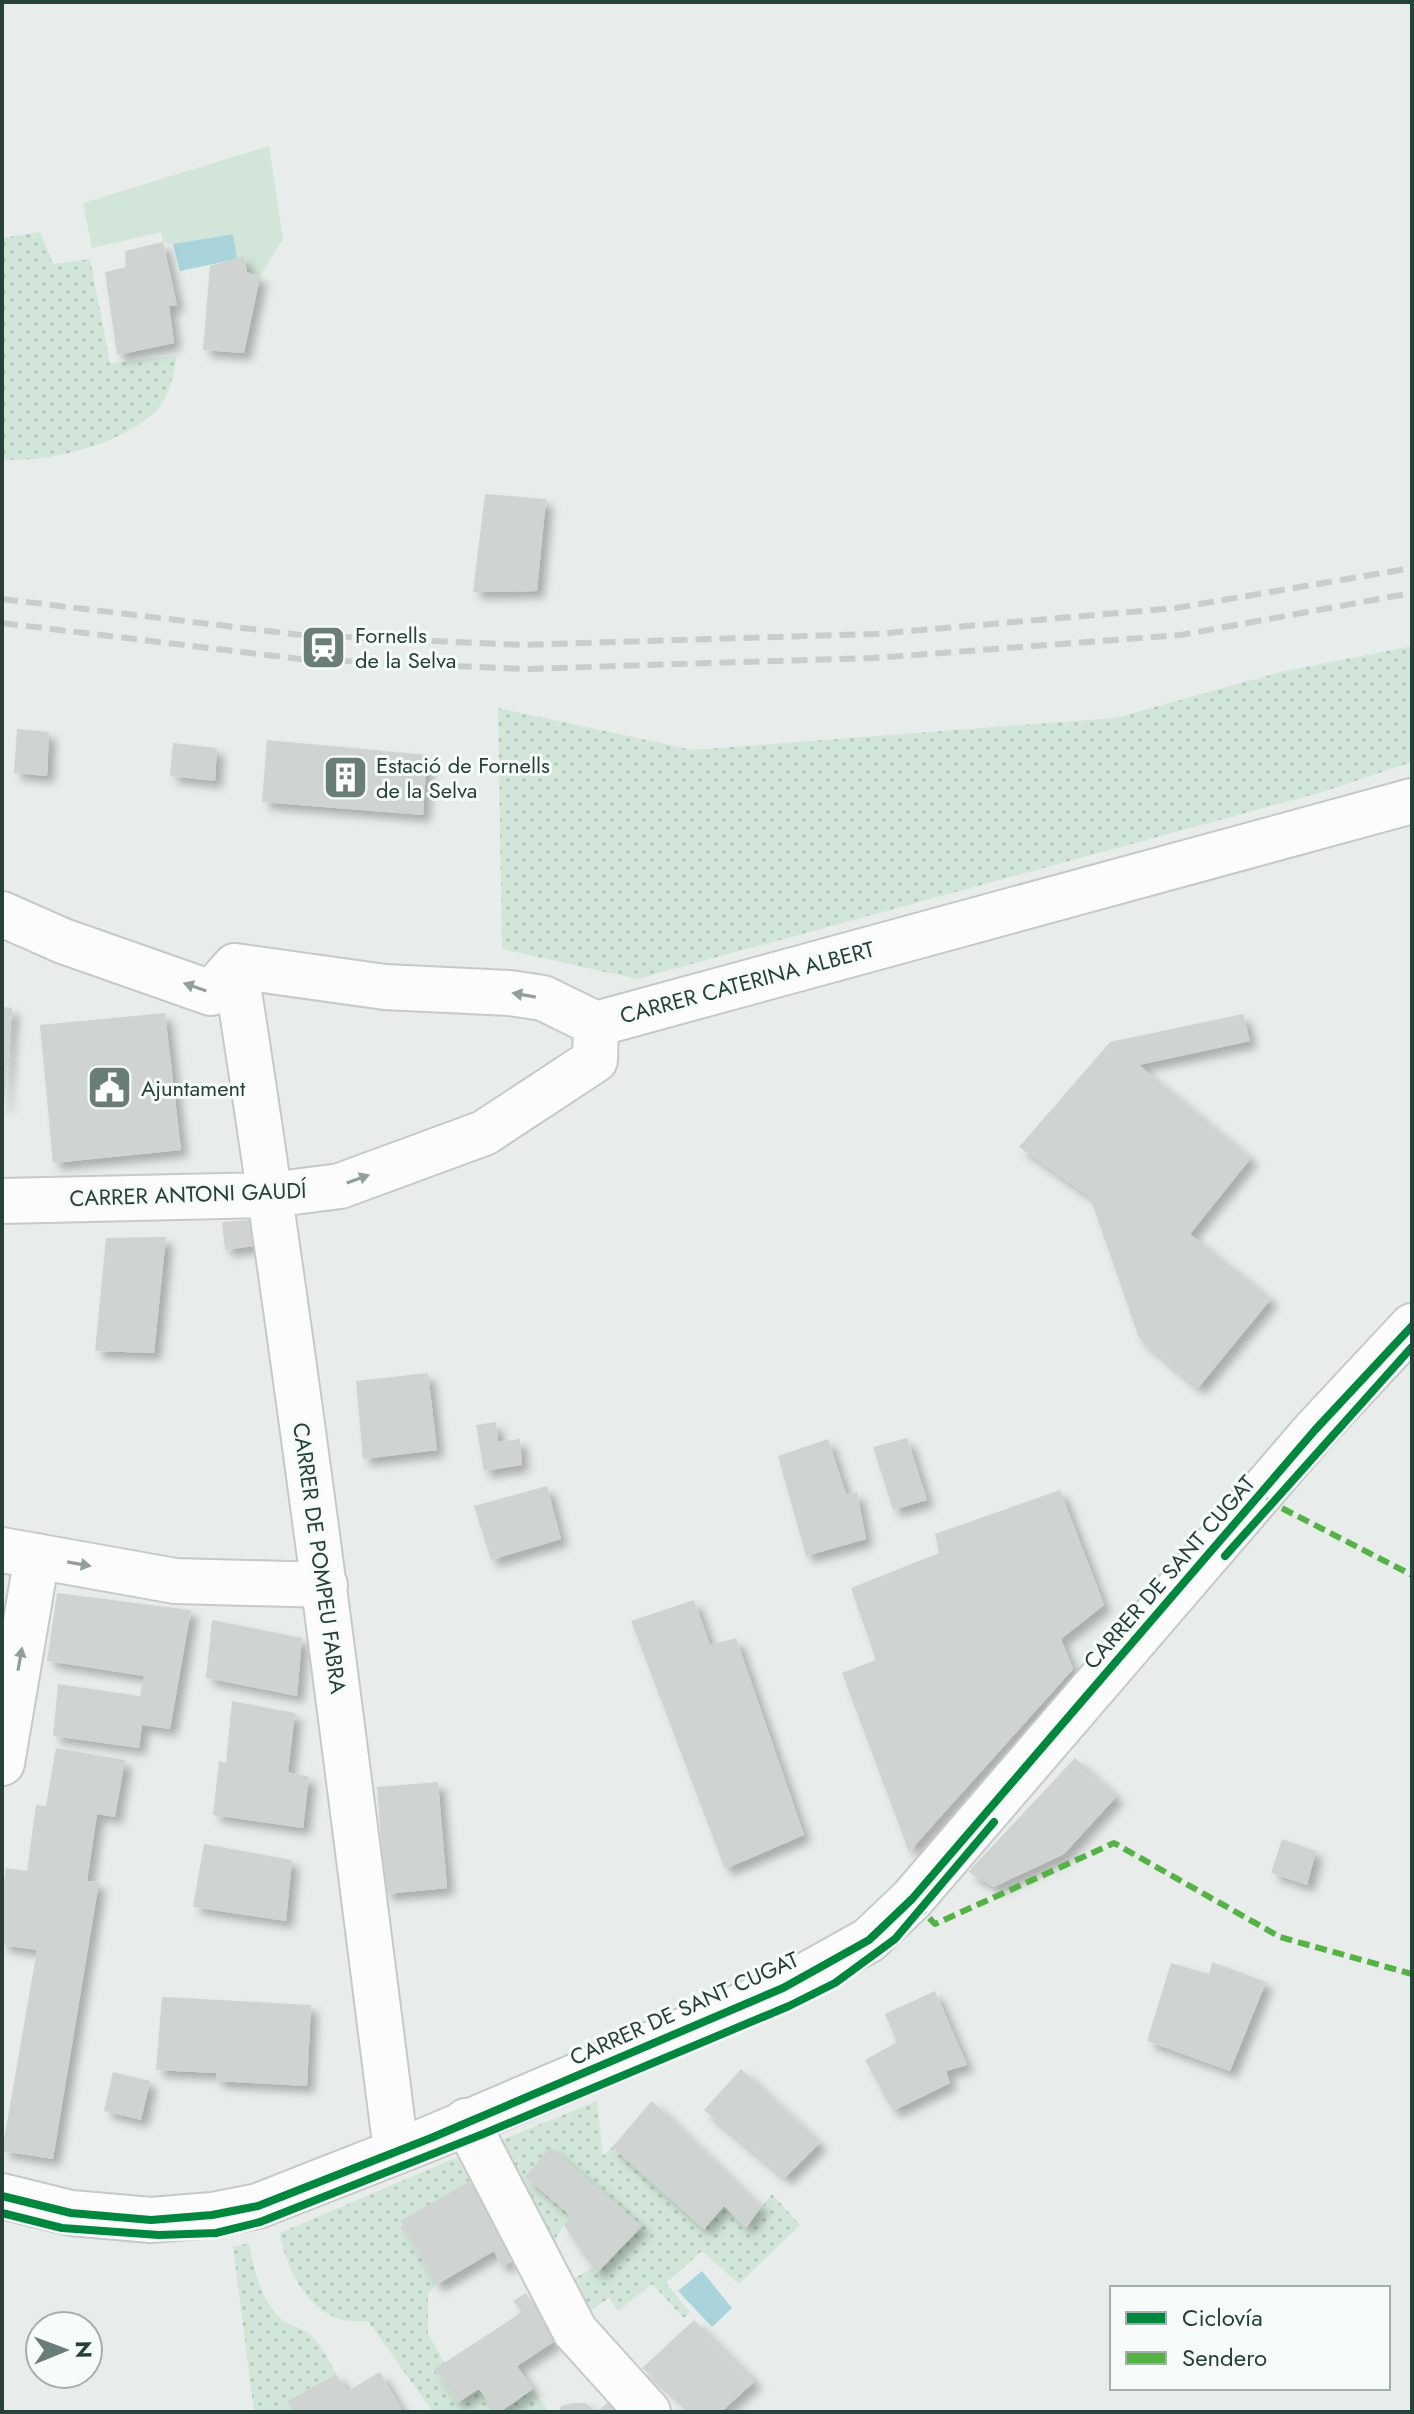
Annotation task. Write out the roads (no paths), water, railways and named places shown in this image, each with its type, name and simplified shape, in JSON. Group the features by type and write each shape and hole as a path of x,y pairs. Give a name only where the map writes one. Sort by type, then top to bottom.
{"street":[{"name":"CARRER CATERINA ALBERT","path":"235,966 385,987 510,993 543,998 596,1024 1412,801"},
{"path":"2,914 63,941 211,993 235,966"},
{"name":"CARRER DE POMPEU FABRA","path":"235,966 271,1195 325,1585 396,2151"},
{"name":"CARRER ANTONI GAUDÍ","path":"2,1201 271,1195 340,1186 484,1133 595,1060 596,1024"},
{"name":"CARRER DE SANT CUGAT","path":"2,2196 71,2213 151,2220 212,2215 258,2206 783,1988 869,1940 912,1899 1315,1430 1412,1326"},
{"path":"2,1763 20,1553 175,1581 325,1585"},
{"path":"466,2121 575,2331 648,2412"}],"water":[{"path":"233,234 237,259 180,271 173,244"},
{"path":"702,2271 732,2308 712,2327 678,2291"}],"railway":[{"path":"2,599 301,635 523,645 875,634 1176,608 1412,568"},
{"path":"2,623 300,659 524,669 874,658 1181,635 1412,593"}],"place":[{"name":"Fornells de la Selva","path":"324,648"},
{"name":"Estació de Fornells de la Selva","path":"345,778"},
{"name":"Ajuntament","path":"110,1088"}]}
